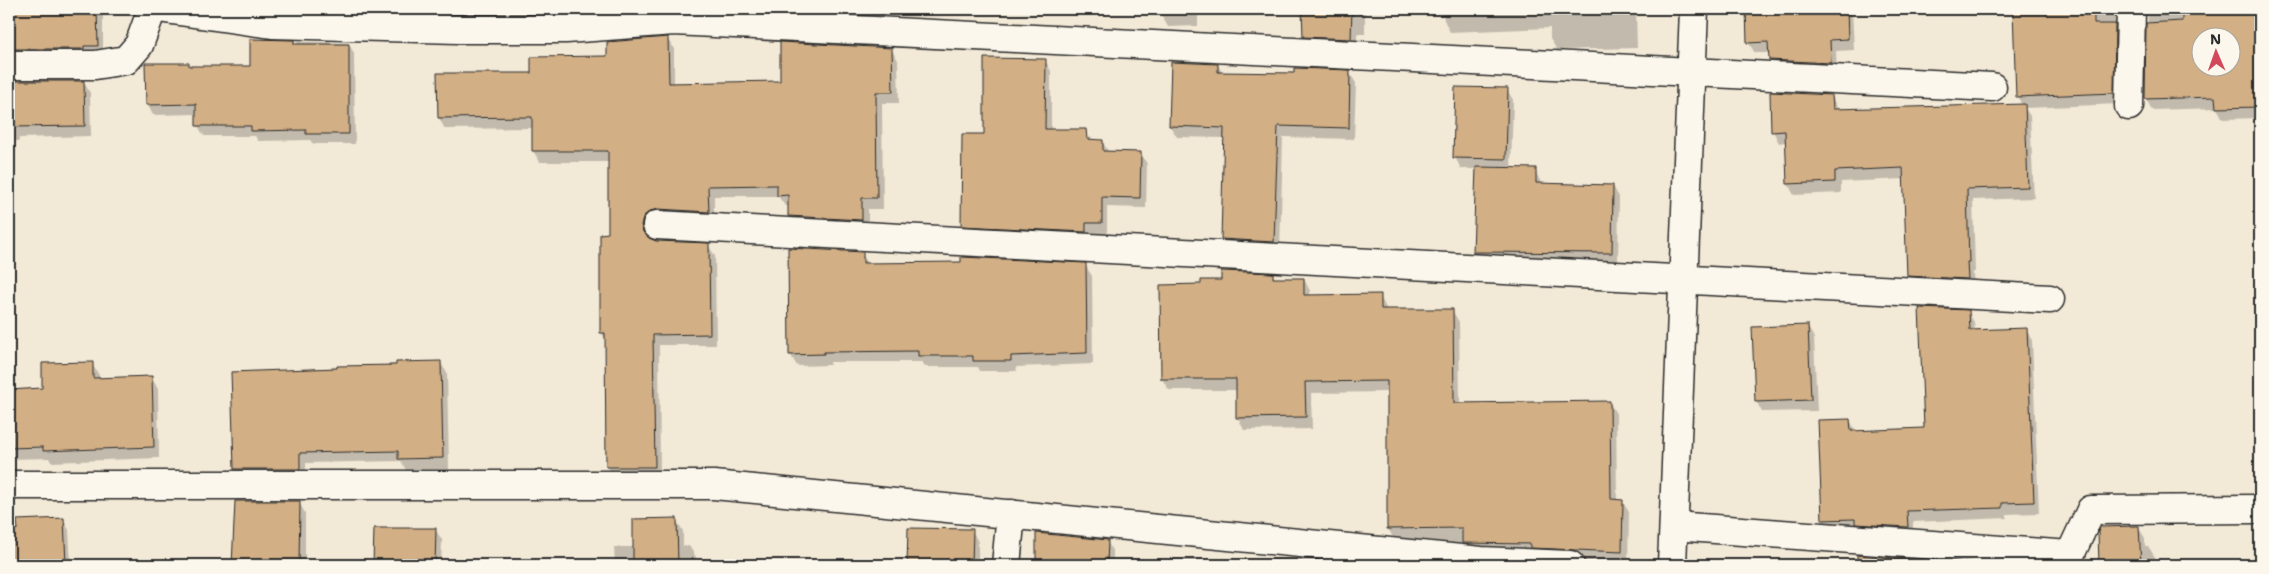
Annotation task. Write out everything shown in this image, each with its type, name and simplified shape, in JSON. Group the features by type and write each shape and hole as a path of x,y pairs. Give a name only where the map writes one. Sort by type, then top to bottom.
{"street":[{"path":"9,65 95,65 126,60 140,45 152,9"},
{"path":"165,9 272,24 458,29 566,29 674,21 1992,87"},
{"path":"1672,565 1694,9"},
{"path":"2129,106 2131,9"},
{"path":"657,225 2050,299"},
{"path":"9,485 714,485 1481,561 1570,565"},
{"path":"1674,526 2070,555 2091,510 2260,509"},
{"path":"1006,565 1011,514"}],"building":[{"path":"9,9 97,9 98,46 84,46 84,49 9,49"},
{"path":"1302,9 1352,9 1351,39 1303,37"},
{"path":"1746,9 1847,9 1848,39 1830,40 1831,63 1769,60 1768,42 1747,43"},
{"path":"2094,9 2094,24 2115,24 2114,93 2016,97 2013,11"},
{"path":"2182,9 2260,9 2260,107 2216,108 2215,97 2145,99 2146,23 2182,21"},
{"path":"668,37 669,83 780,81 780,42 892,48 893,92 876,92 877,198 862,198 862,220 788,216 788,195 777,196 777,185 708,186 709,212 658,209 650,211 644,216 641,225 643,232 649,238 656,241 709,243 710,334 653,335 655,467 606,467 605,333 600,333 600,234 608,233 608,151 532,151 532,117 438,118 437,73 531,73 531,57 607,56 607,42"},
{"path":"250,39 294,40 294,44 349,44 349,134 306,134 306,130 251,131 251,126 196,126 196,104 146,105 145,63 189,63 189,66 250,66"},
{"path":"984,58 1046,59 1045,129 1086,129 1087,139 1103,140 1103,151 1141,152 1140,198 1102,197 1102,223 1086,223 1086,232 961,226 962,134 984,134"},
{"path":"1171,62 1218,64 1218,72 1294,73 1294,68 1350,70 1349,128 1278,126 1274,242 1221,239 1224,128 1169,126"},
{"path":"9,81 84,81 85,126 9,127"},
{"path":"1455,87 1508,88 1506,159 1453,158"},
{"path":"1770,92 1832,95 1833,109 2025,104 2028,187 1967,189 1968,279 1907,276 1903,168 1835,171 1835,182 1787,184 1785,131 1771,132"},
{"path":"1476,167 1536,168 1536,183 1613,185 1612,253 1473,252"},
{"path":"788,248 863,252 863,263 961,262 961,257 1086,263 1087,353 1011,356 1011,361 973,361 973,356 918,356 918,351 824,352 824,354 789,355"},
{"path":"1221,271 1273,273 1273,278 1304,278 1304,295 1381,294 1381,309 1453,309 1454,403 1610,401 1611,499 1623,500 1622,552 1530,548 1530,544 1462,543 1462,528 1387,529 1387,381 1305,382 1306,417 1236,418 1236,379 1161,379 1160,285 1201,284 1201,280 1221,280"},
{"path":"1919,308 1969,310 1970,330 2027,328 2034,502 2002,503 2002,508 1907,511 1908,527 1855,524 1855,519 1822,520 1818,420 1850,419 1851,431 1924,428"},
{"path":"1808,325 1811,400 1755,402 1752,327"},
{"path":"441,361 443,458 398,459 398,451 300,453 300,469 234,469 231,372 337,368 337,366 396,365 396,362"},
{"path":"93,362 93,378 152,376 154,447 43,451 43,447 9,448 9,390 42,388 42,363"},
{"path":"235,501 300,501 299,565 232,565"},
{"path":"64,518 66,565 9,565 9,530 18,529 17,520"},
{"path":"677,518 678,565 633,565 633,519"},
{"path":"2139,526 2141,565 2099,565 2098,532 2100,527"},
{"path":"374,528 436,528 435,565 373,565"},
{"path":"908,528 973,529 972,565 907,565"},
{"path":"1036,533 1108,540 1107,565 1036,565"},
{"path":"1857,555 1909,559 1909,565 1857,565"}]}
